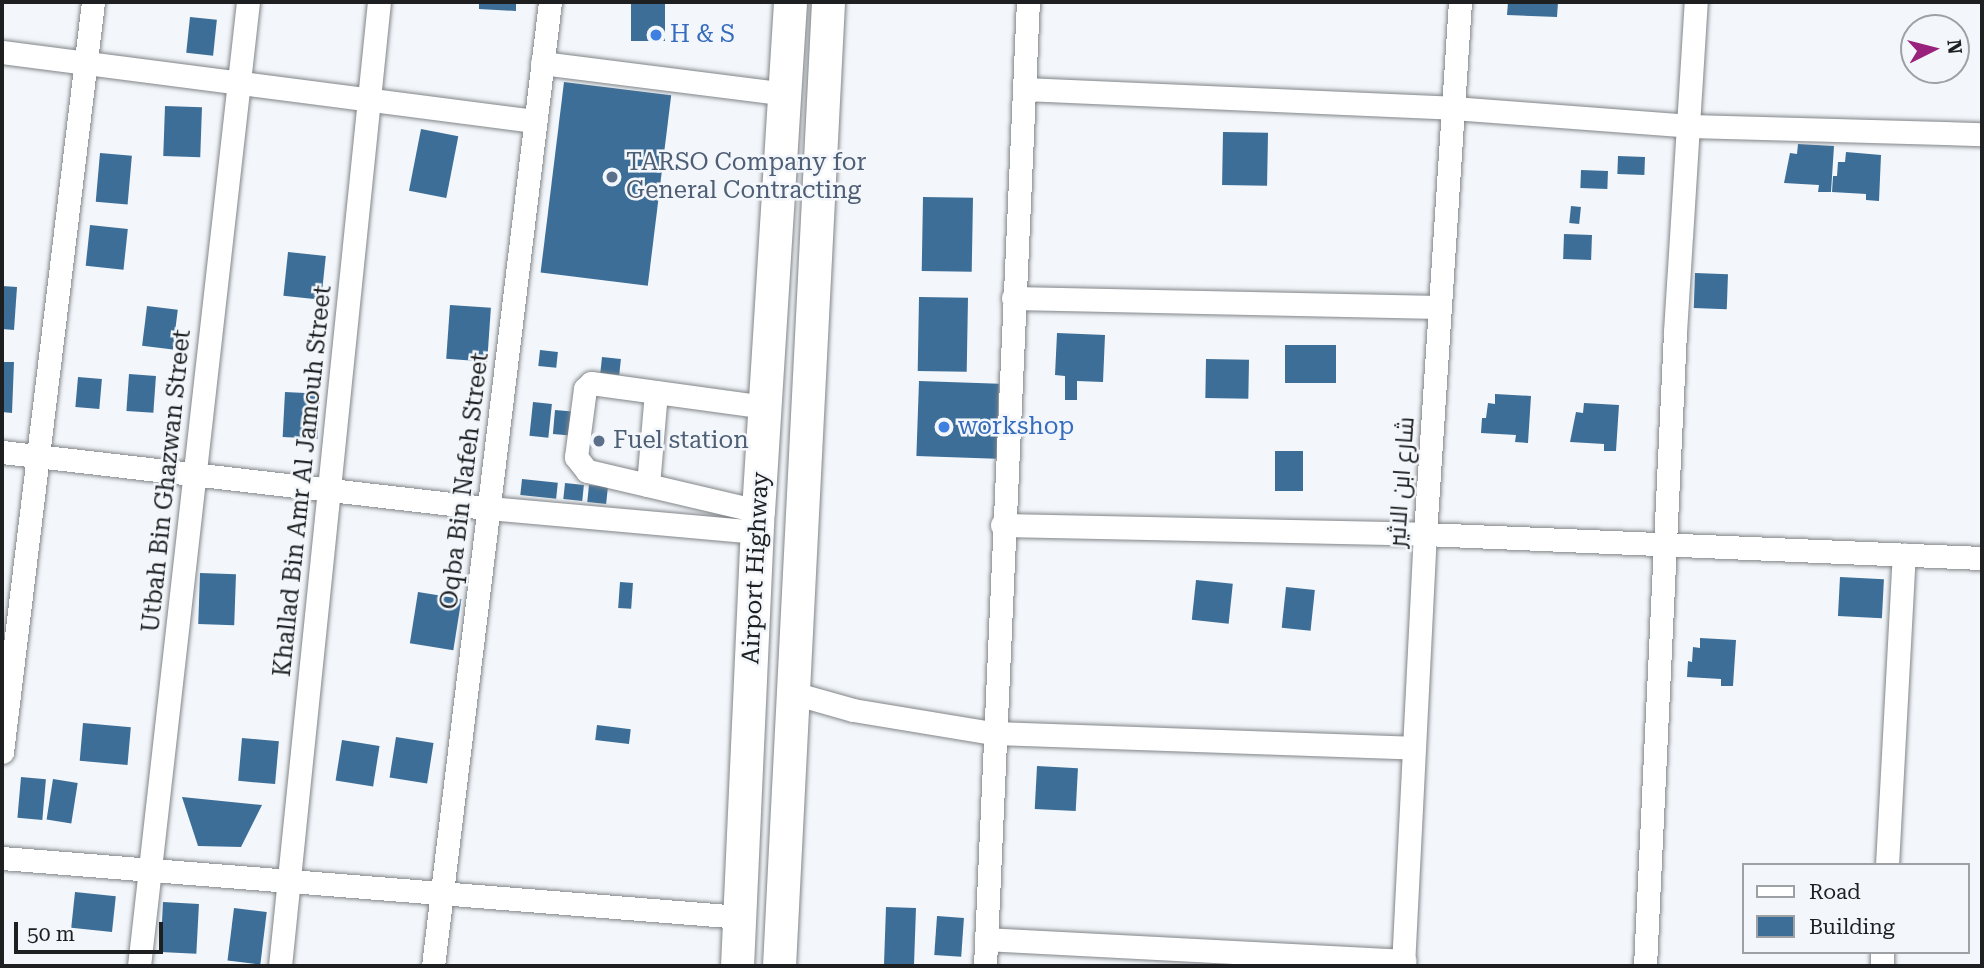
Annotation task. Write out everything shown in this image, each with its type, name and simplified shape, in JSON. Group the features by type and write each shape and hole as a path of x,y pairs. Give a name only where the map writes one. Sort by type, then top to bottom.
{"highway":[{"name":"Airport Highway","path":"737,966 758,522 790,2"},
{"name":"Airport Highway","path":"779,966 828,2"}],"street":[{"path":"2,752 93,2"},
{"name":"Utbah Bin Ghazwan Street","path":"139,966 248,2"},
{"name":"Khallad Bin Amr Al Jamouh Street","path":"280,966 379,2"},
{"name":"Oqba Bin Nafeh Street","path":"433,966 550,2"},
{"path":"985,966 992,733 1028,2"},
{"name":"شارع ابن الاثير","path":"1404,964 1424,534 1460,2"},
{"path":"1645,966 1696,2"},
{"path":"2,52 535,121"},
{"path":"542,63 786,94"},
{"path":"1024,89 1453,108 1690,126 1982,134"},
{"path":"1013,298 1440,307"},
{"path":"758,522 648,485 583,470 576,457 586,386 592,383 766,407"},
{"path":"648,485 656,391"},
{"path":"2,452 195,472 489,508 758,522"},
{"path":"1002,525 1424,534 1982,558"},
{"path":"1887,863 1904,554"},
{"path":"793,693 853,710 992,733 1414,748"},
{"path":"2,858 289,879 442,896 740,917"},
{"path":"986,939 1404,964"}],"building":[{"path":"479,2 516,2 516,11 479,9"},
{"path":"631,2 665,2 665,41 631,41"},
{"path":"1508,2 1558,2 1557,17 1507,15"},
{"path":"190,17 217,20 213,56 186,53"},
{"path":"564,82 671,95 648,286 541,273"},
{"path":"165,106 202,107 200,157 163,156"},
{"path":"421,129 458,136 446,198 409,191"},
{"path":"1223,132 1268,133 1267,186 1222,185"},
{"path":"1798,144 1834,146 1831,192 1818,192 1819,185 1784,183 1790,153 1797,154"},
{"path":"1846,152 1881,155 1879,201 1866,200 1866,194 1832,192 1833,176 1837,176 1838,162 1845,162"},
{"path":"100,153 132,156 128,205 96,202"},
{"path":"1618,156 1645,157 1644,175 1617,174"},
{"path":"1581,170 1608,171 1607,189 1580,188"},
{"path":"923,197 973,198 972,272 922,271"},
{"path":"1571,206 1581,207 1579,224 1569,223"},
{"path":"90,225 128,229 124,270 86,266"},
{"path":"1564,234 1592,235 1591,260 1563,259"},
{"path":"288,252 326,256 321,300 283,296"},
{"path":"1695,273 1728,274 1727,309 1694,308"},
{"path":"2,286 17,287 14,330 2,329"},
{"path":"919,297 968,298 967,372 918,371"},
{"path":"450,305 491,308 487,362 446,359"},
{"path":"147,306 178,310 173,349 142,346"},
{"path":"1057,333 1105,335 1103,382 1077,381 1077,400 1065,400 1065,376 1055,375"},
{"path":"1285,345 1336,345 1336,383 1285,383"},
{"path":"540,350 558,352 556,368 538,366"},
{"path":"602,357 621,359 619,375 600,373"},
{"path":"1206,359 1249,360 1248,399 1205,398"},
{"path":"2,362 14,362 12,413 2,412"},
{"path":"129,374 156,376 153,413 126,411"},
{"path":"78,377 102,379 99,409 75,407"},
{"path":"919,381 999,384 996,459 916,456"},
{"path":"285,392 320,394 318,439 283,437"},
{"path":"1495,394 1531,396 1528,443 1515,442 1516,435 1481,433 1482,418 1486,418 1488,403 1495,404"},
{"path":"533,402 552,404 548,438 529,436"},
{"path":"1584,403 1619,405 1616,451 1604,451 1604,444 1570,442 1576,412 1583,413"},
{"path":"555,410 578,412 576,436 553,434"},
{"path":"1275,451 1303,451 1303,491 1275,491"},
{"path":"522,479 558,483 556,499 520,495"},
{"path":"565,483 584,485 582,501 563,499"},
{"path":"589,485 608,487 606,504 587,502"},
{"path":"200,573 236,574 234,625 198,624"},
{"path":"1840,577 1884,579 1882,618 1838,616"},
{"path":"1196,580 1233,584 1229,624 1192,620"},
{"path":"620,582 633,583 631,609 618,608"},
{"path":"1286,587 1315,590 1311,631 1282,628"},
{"path":"418,592 461,599 453,650 410,643"},
{"path":"1700,638 1736,640 1733,686 1721,686 1721,679 1687,677 1688,661 1692,662 1693,647 1700,648"},
{"path":"83,723 131,727 128,765 80,761"},
{"path":"597,725 631,729 629,744 595,740"},
{"path":"396,737 434,743 427,783 390,777"},
{"path":"242,738 279,741 275,784 238,781"},
{"path":"342,740 380,746 373,786 336,780"},
{"path":"1037,766 1078,768 1076,811 1035,809"},
{"path":"21,777 46,779 42,820 17,818"},
{"path":"53,779 78,783 71,823 47,819"},
{"path":"182,797 262,805 241,847 198,846"},
{"path":"75,892 116,896 112,932 71,928"},
{"path":"163,902 199,904 196,954 160,952"},
{"path":"886,907 916,908 914,966 884,966"},
{"path":"234,908 267,912 260,965 228,961"},
{"path":"937,916 964,918 961,957 934,955"}],"place":[{"name":"H & S","path":"656,35"},
{"name":"TARSO Company for General Contracting","path":"612,177"},
{"name":"workshop","path":"944,427"},
{"name":"Fuel station","path":"599,441"}]}
